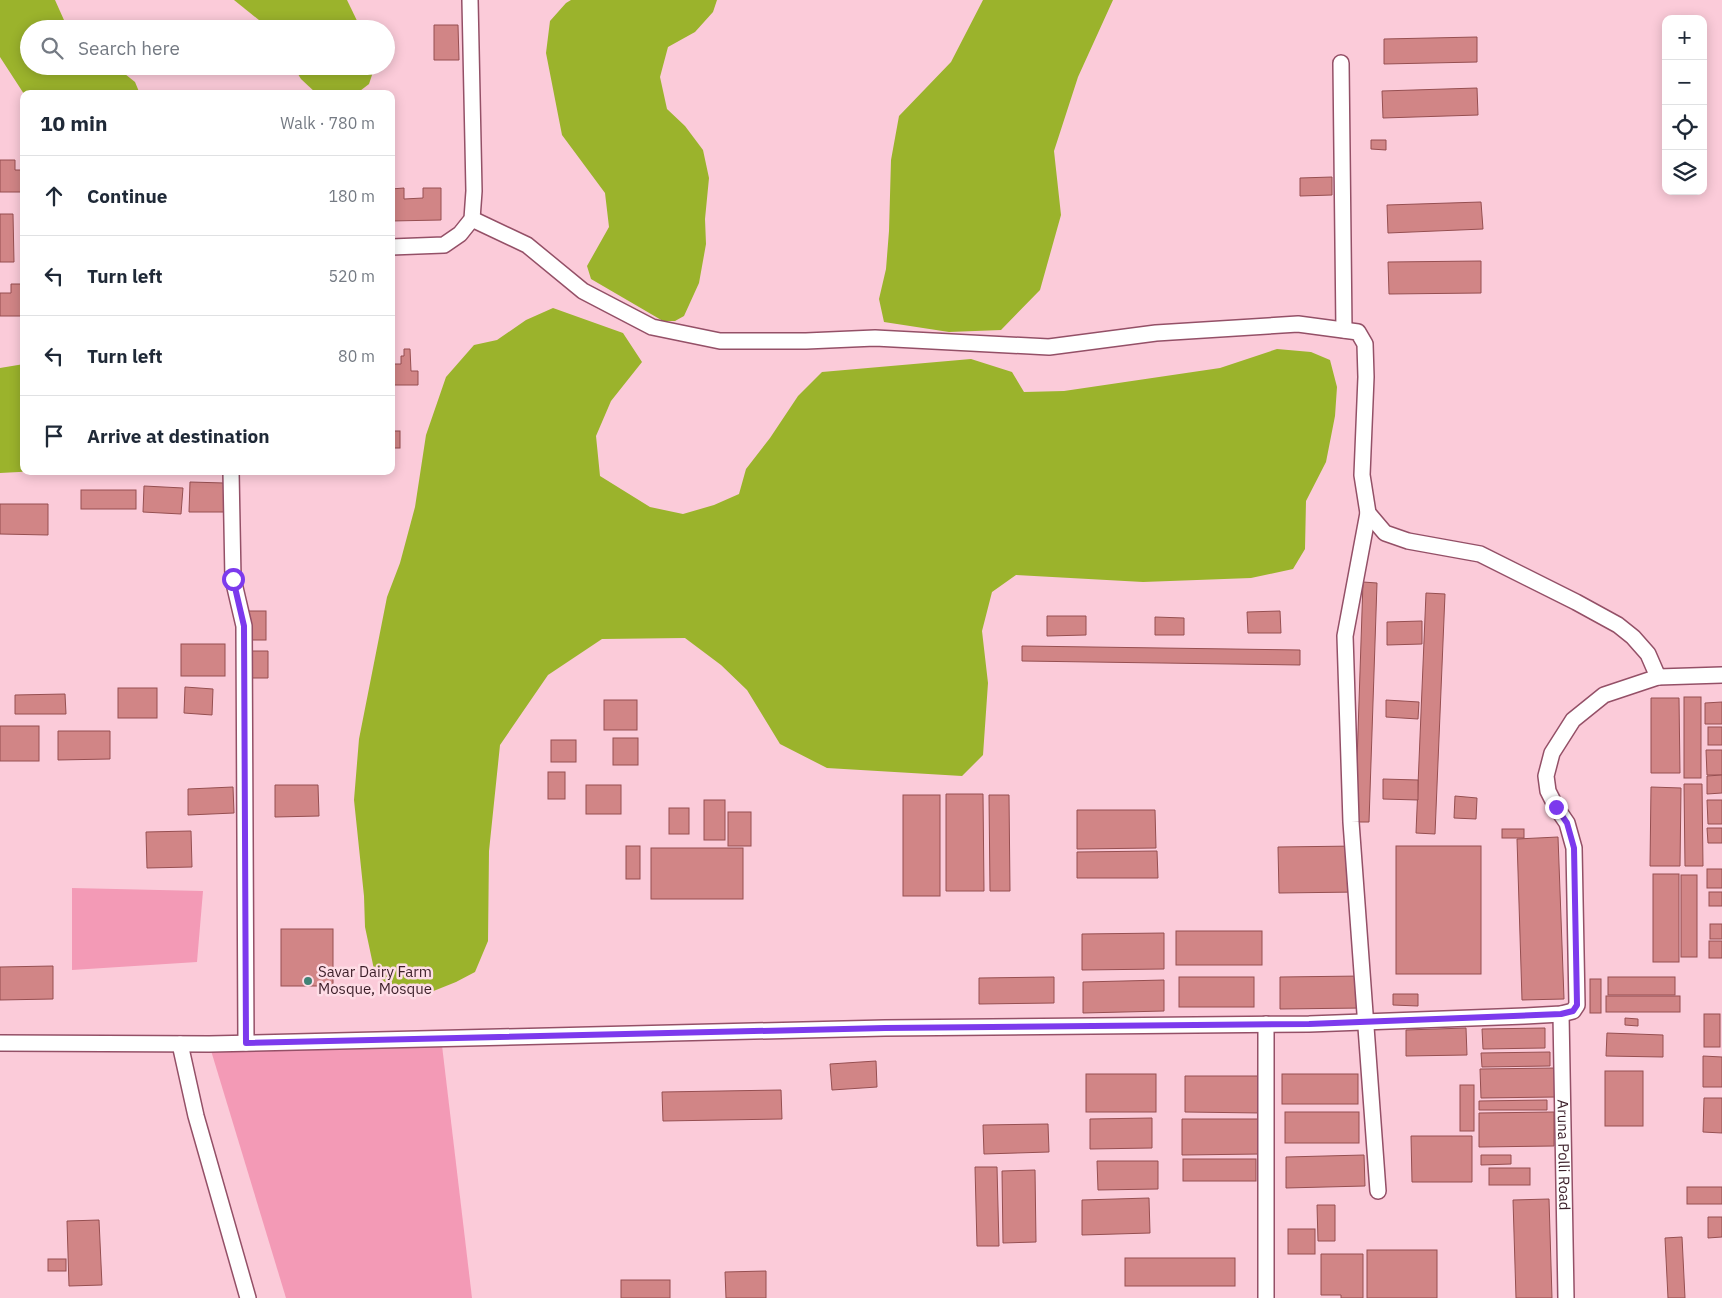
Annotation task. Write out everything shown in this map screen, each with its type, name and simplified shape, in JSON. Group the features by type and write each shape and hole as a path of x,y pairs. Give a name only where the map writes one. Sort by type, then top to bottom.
{"street":[{"path":"395,247 444,245 460,234 472,219 474,191 470,0"},
{"path":"1341,63 1344,330"},
{"path":"472,219 527,245 583,291 652,327 720,341 806,341 875,338 1049,346 1156,333 1298,324 1358,332 1365,344 1366,377 1362,475 1368,513 1345,636 1351,822 1378,1191"},
{"path":"231,475 233,579 244,626 246,1043"},
{"path":"1368,513 1385,533 1408,541 1480,554 1618,625 1633,637 1648,654 1658,677"},
{"path":"0,1043 246,1043 885,1028 1365,1022 1561,1014 1573,1011 1577,1005 1574,848 1567,823 1548,791 1546,776 1552,753 1573,720 1604,695 1658,677 1722,675"},
{"name":"Aruna Polli Road","path":"1561,1014 1566,1298"},
{"path":"1266,1024 1266,1298"},
{"path":"180,1044 196,1116 248,1298"}],"shaded area":[{"path":"0,0 55,0 64,20 20,20 20,75 126,75 135,82 138,90 21,90 0,57"},
{"path":"234,0 347,0 357,20 259,20"},
{"path":"571,0 717,0 713,12 695,32 668,47 660,77 667,109 685,126 703,150 709,178 705,219 706,244 699,283 684,316 675,321 663,321 591,279 587,266 609,227 605,193 562,135 546,53 550,21"},
{"path":"983,0 1113,0 1078,77 1054,151 1061,215 1040,290 1001,330 949,332 884,322 879,299 886,269 891,160 899,116 951,62"},
{"path":"299,75 372,75 369,84 361,90 313,90"},
{"path":"553,308 623,333 642,362 611,401 596,436 600,476 650,507 683,514 714,505 739,494 746,469 770,438 798,396 822,372 971,359 1012,372 1024,392 1064,391 1220,368 1277,349 1311,352 1330,360 1337,387 1335,416 1326,462 1306,501 1305,549 1293,569 1251,578 1143,582 1016,575 992,592 982,631 988,683 983,755 962,776 827,768 780,744 747,690 721,665 685,638 602,639 548,675 500,745 489,851 488,941 475,972 431,992 395,990 375,974 365,927 364,896 354,800 359,739 387,597 400,563 415,507 426,435 446,377 474,345 497,340 526,320"},
{"path":"20,365 20,472 0,473 0,368"},
{"path":"72,888 203,891 197,962 72,970"},
{"path":"441,1037 472,1298 286,1298 209,1044"}],"building":[{"path":"434,25 458,25 459,60 434,60"},
{"path":"1477,37 1477,62 1384,64 1384,39"},
{"path":"1477,88 1478,115 1383,118 1382,91"},
{"path":"1371,140 1386,140 1386,150 1371,149"},
{"path":"0,160 15,160 15,170 20,170 20,192 0,192"},
{"path":"1332,177 1332,195 1300,196 1300,178"},
{"path":"404,188 404,199 423,198 423,188 441,188 441,220 395,221 395,189"},
{"path":"1481,202 1483,229 1388,233 1387,205"},
{"path":"0,214 13,214 14,262 0,262"},
{"path":"1481,261 1481,293 1389,294 1388,262"},
{"path":"11,284 20,284 20,316 0,316 0,293 11,293"},
{"path":"404,349 410,349 411,371 418,371 418,385 395,385 395,364 401,364 401,356 404,356"},
{"path":"395,431 400,431 400,448 395,448"},
{"path":"190,482 224,483 224,512 189,512"},
{"path":"144,486 183,488 181,514 143,512"},
{"path":"81,490 136,490 136,509 81,509"},
{"path":"0,504 48,504 48,535 0,534"},
{"path":"1363,582 1377,583 1369,822 1355,822"},
{"path":"1426,593 1445,594 1435,834 1416,833"},
{"path":"237,611 266,611 266,640 237,640"},
{"path":"1280,611 1281,633 1248,633 1247,612"},
{"path":"1047,616 1086,616 1086,635 1047,636"},
{"path":"1155,617 1184,618 1184,635 1155,635"},
{"path":"1422,621 1422,644 1387,645 1387,622"},
{"path":"181,644 225,644 225,676 181,676"},
{"path":"1022,646 1300,650 1300,665 1022,661"},
{"path":"239,651 268,651 268,678 240,678"},
{"path":"185,687 213,689 212,715 184,713"},
{"path":"118,688 157,688 157,718 118,718"},
{"path":"65,694 66,714 15,714 15,695"},
{"path":"1684,697 1701,697 1701,778 1684,778"},
{"path":"1651,698 1679,698 1680,773 1651,773"},
{"path":"604,700 637,700 637,730 604,730"},
{"path":"1386,700 1419,702 1418,719 1386,717"},
{"path":"1722,702 1722,724 1705,724 1705,703"},
{"path":"0,726 39,726 39,761 0,761"},
{"path":"1708,727 1722,727 1722,745 1708,745"},
{"path":"58,731 110,731 110,759 58,760"},
{"path":"613,738 638,738 638,765 613,765"},
{"path":"551,740 576,740 576,762 551,762"},
{"path":"1706,750 1722,750 1722,775 1707,775"},
{"path":"548,772 565,772 565,799 548,799"},
{"path":"1722,775 1722,793 1707,794 1707,776"},
{"path":"1383,779 1418,780 1418,800 1383,799"},
{"path":"1684,784 1702,784 1703,866 1685,866"},
{"path":"275,785 318,785 319,816 275,817"},
{"path":"586,785 621,785 621,814 586,814"},
{"path":"233,787 234,813 188,815 188,789"},
{"path":"1651,787 1681,788 1680,866 1650,866"},
{"path":"946,794 983,794 984,891 946,891"},
{"path":"903,795 940,795 940,896 903,896"},
{"path":"989,795 1009,795 1010,891 990,891"},
{"path":"1455,796 1477,798 1476,819 1454,818"},
{"path":"704,800 725,800 725,840 704,840"},
{"path":"1707,800 1722,800 1722,824 1708,824"},
{"path":"669,808 689,808 689,834 669,834"},
{"path":"1077,810 1155,810 1156,848 1077,849"},
{"path":"728,812 751,812 751,846 728,846"},
{"path":"1707,828 1722,828 1722,843 1708,843"},
{"path":"1502,829 1524,829 1524,838 1502,838"},
{"path":"191,831 192,867 147,868 146,832"},
{"path":"1558,837 1564,999 1522,1000 1517,839"},
{"path":"626,846 640,846 640,879 626,879"},
{"path":"1357,846 1358,892 1279,893 1278,847"},
{"path":"1396,846 1481,846 1481,974 1396,974"},
{"path":"651,848 743,848 743,899 651,899"},
{"path":"1157,851 1158,878 1077,878 1077,852"},
{"path":"1707,869 1722,869 1722,888 1707,888"},
{"path":"1653,874 1679,874 1679,962 1653,962"},
{"path":"1681,875 1697,875 1697,957 1681,957"},
{"path":"1709,892 1722,892 1722,906 1709,906"},
{"path":"1710,924 1722,924 1722,939 1710,939"},
{"path":"281,929 333,929 333,986 281,986"},
{"path":"1176,931 1262,931 1262,965 1176,965"},
{"path":"1164,933 1164,969 1082,970 1082,934"},
{"path":"1709,941 1722,941 1722,958 1709,958"},
{"path":"53,966 53,999 0,1000 0,967"},
{"path":"1362,976 1363,1008 1280,1009 1280,977"},
{"path":"1054,977 1054,1003 979,1004 979,978"},
{"path":"1179,977 1254,977 1254,1007 1179,1007"},
{"path":"1608,977 1675,977 1675,995 1608,995"},
{"path":"1590,979 1601,979 1601,1013 1590,1013"},
{"path":"1164,980 1164,1011 1083,1013 1083,982"},
{"path":"1393,994 1418,994 1418,1006 1393,1005"},
{"path":"1606,996 1680,996 1680,1012 1606,1012"},
{"path":"1704,1014 1720,1014 1720,1047 1704,1047"},
{"path":"1625,1018 1638,1019 1638,1026 1625,1025"},
{"path":"1466,1028 1467,1055 1406,1056 1406,1030"},
{"path":"1545,1028 1545,1048 1483,1049 1482,1029"},
{"path":"1607,1033 1663,1035 1663,1057 1606,1056"},
{"path":"1550,1052 1550,1066 1482,1067 1481,1053"},
{"path":"1703,1056 1722,1057 1722,1087 1703,1087"},
{"path":"876,1061 877,1087 832,1090 830,1064"},
{"path":"1556,1068 1556,1097 1481,1098 1480,1069"},
{"path":"1605,1071 1643,1071 1643,1126 1605,1126"},
{"path":"1086,1074 1156,1074 1156,1112 1086,1112"},
{"path":"1282,1074 1358,1074 1358,1104 1282,1104"},
{"path":"1185,1076 1261,1076 1261,1113 1185,1112"},
{"path":"1460,1085 1474,1085 1474,1131 1460,1131"},
{"path":"781,1090 782,1119 663,1121 662,1092"},
{"path":"1704,1098 1722,1098 1722,1133 1703,1132"},
{"path":"1547,1100 1547,1110 1479,1110 1479,1101"},
{"path":"1285,1112 1359,1112 1359,1143 1285,1143"},
{"path":"1554,1112 1554,1146 1479,1147 1479,1113"},
{"path":"1152,1118 1152,1148 1090,1149 1090,1119"},
{"path":"1182,1119 1259,1119 1260,1154 1182,1155"},
{"path":"1048,1124 1049,1152 984,1154 983,1125"},
{"path":"1411,1136 1472,1136 1472,1182 1412,1182"},
{"path":"1364,1155 1365,1186 1286,1188 1286,1157"},
{"path":"1481,1155 1511,1155 1511,1164 1481,1165"},
{"path":"1183,1159 1256,1159 1256,1181 1183,1181"},
{"path":"1097,1161 1158,1161 1158,1189 1098,1190"},
{"path":"975,1167 997,1167 999,1246 977,1246"},
{"path":"1489,1168 1530,1168 1530,1185 1489,1185"},
{"path":"1035,1170 1036,1242 1003,1243 1002,1171"},
{"path":"1687,1187 1722,1187 1722,1204 1687,1204"},
{"path":"1149,1198 1150,1233 1082,1235 1082,1200"},
{"path":"1549,1199 1552,1298 1516,1298 1513,1200"},
{"path":"1317,1205 1335,1205 1335,1241 1318,1241"},
{"path":"1708,1217 1722,1217 1722,1237 1708,1238"},
{"path":"99,1220 102,1285 69,1286 67,1221"},
{"path":"1288,1229 1315,1229 1315,1254 1288,1254"},
{"path":"1682,1237 1685,1298 1668,1298 1665,1238"},
{"path":"1367,1250 1437,1250 1437,1298 1367,1298"},
{"path":"1321,1254 1363,1254 1363,1298 1341,1298 1341,1295 1321,1295"},
{"path":"1125,1258 1235,1258 1235,1286 1125,1286"},
{"path":"48,1259 66,1259 66,1271 48,1271"},
{"path":"766,1271 766,1298 726,1298 725,1272"},
{"path":"621,1280 670,1280 670,1298 621,1298"}],"place":[{"name":"Savar Dairy Farm Mosque, Mosque","path":"308,981"}],"route":[{"path":"233,579 244,626 246,1043 885,1028 1309,1024 1561,1014 1573,1011 1577,1005 1574,848 1567,823 1556,807"}]}
